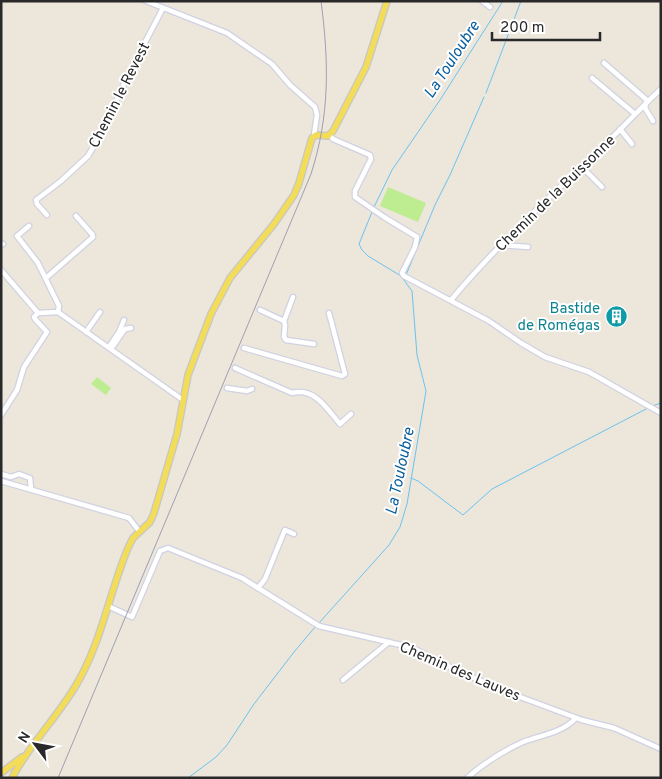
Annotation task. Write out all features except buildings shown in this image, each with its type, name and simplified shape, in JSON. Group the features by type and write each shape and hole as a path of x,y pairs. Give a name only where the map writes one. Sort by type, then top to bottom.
{"main road":[{"path":"12,778 32,746 64,705 79,681 90,658 128,548 139,531 150,522 154,513 177,434 190,366 215,306 235,271 274,224 294,195 314,135 330,135 360,79 373,48 387,1"},
{"path":"1,773 32,746"}],"street":[{"path":"146,1 227,33 272,64 290,85 315,107 317,115 314,135"},
{"path":"482,1 490,7"},
{"name":"Chemin le Revest","path":"47,215 36,204 36,200 61,181 88,156 164,8"},
{"path":"604,63 647,102 645,108 652,121"},
{"path":"592,78 635,114"},
{"path":"659,90 661,97"},
{"name":"Chemin de la Buissonne","path":"451,300 470,276 659,90"},
{"path":"620,129 632,144"},
{"path":"330,135 333,140 370,155 371,159 355,191 355,197 416,237 415,247 402,273 404,276 489,321 521,344 545,357 589,372 661,413"},
{"path":"582,167 602,187"},
{"path":"46,278 92,237 76,216"},
{"path":"29,226 17,236 38,263 59,306 58,312"},
{"path":"501,245 528,247"},
{"path":"1,270 38,313"},
{"path":"294,298 284,321 284,337 286,340 314,344"},
{"path":"260,310 284,321"},
{"path":"1,415 17,390 24,367 47,332 35,320 34,317 38,313 58,312 183,400"},
{"path":"86,332 100,312"},
{"path":"244,348 342,376 346,374 329,313"},
{"path":"110,348 124,320"},
{"path":"110,348 125,329 132,328"},
{"path":"235,368 292,393 301,390 314,395 340,424 351,414"},
{"path":"227,388 246,391 252,389"},
{"path":"1,474 11,477 19,474 30,478 31,490"},
{"path":"1,481 129,518 139,531"},
{"path":"258,588 265,579 285,530 294,534"},
{"name":"Chemin des Lauves","path":"108,606 132,617 160,552 168,548 242,578 317,625 417,650 464,674 530,702 576,718 614,728 661,749"},
{"path":"343,680 389,642"},
{"path":"467,778 492,758 537,737 562,730 576,718"}],"green space":[{"path":"388,187 426,203 418,222 380,206"},
{"path":"97,377 111,388 106,395 91,384"}],"waterway":[{"name":"La Touloubre","path":"374,207 392,170 440,100 503,1"},
{"path":"486,93 521,1"},
{"path":"406,275 435,205 484,97"},
{"name":"La Touloubre","path":"319,623 389,545 400,527 407,504 426,391 417,355 412,291 401,276 368,256 359,244 372,212"},
{"path":"652,406 661,403"},
{"path":"411,478 418,481 463,515 492,489 648,408"},
{"name":"La Touloubre","path":"188,778 216,757 227,745 254,704 316,626"}],"railway":[{"path":"58,778 311,174 322,131 325,109 326,67 321,1"}],"place":[{"name":"Bastide de Romégas","path":"616,317"}]}
